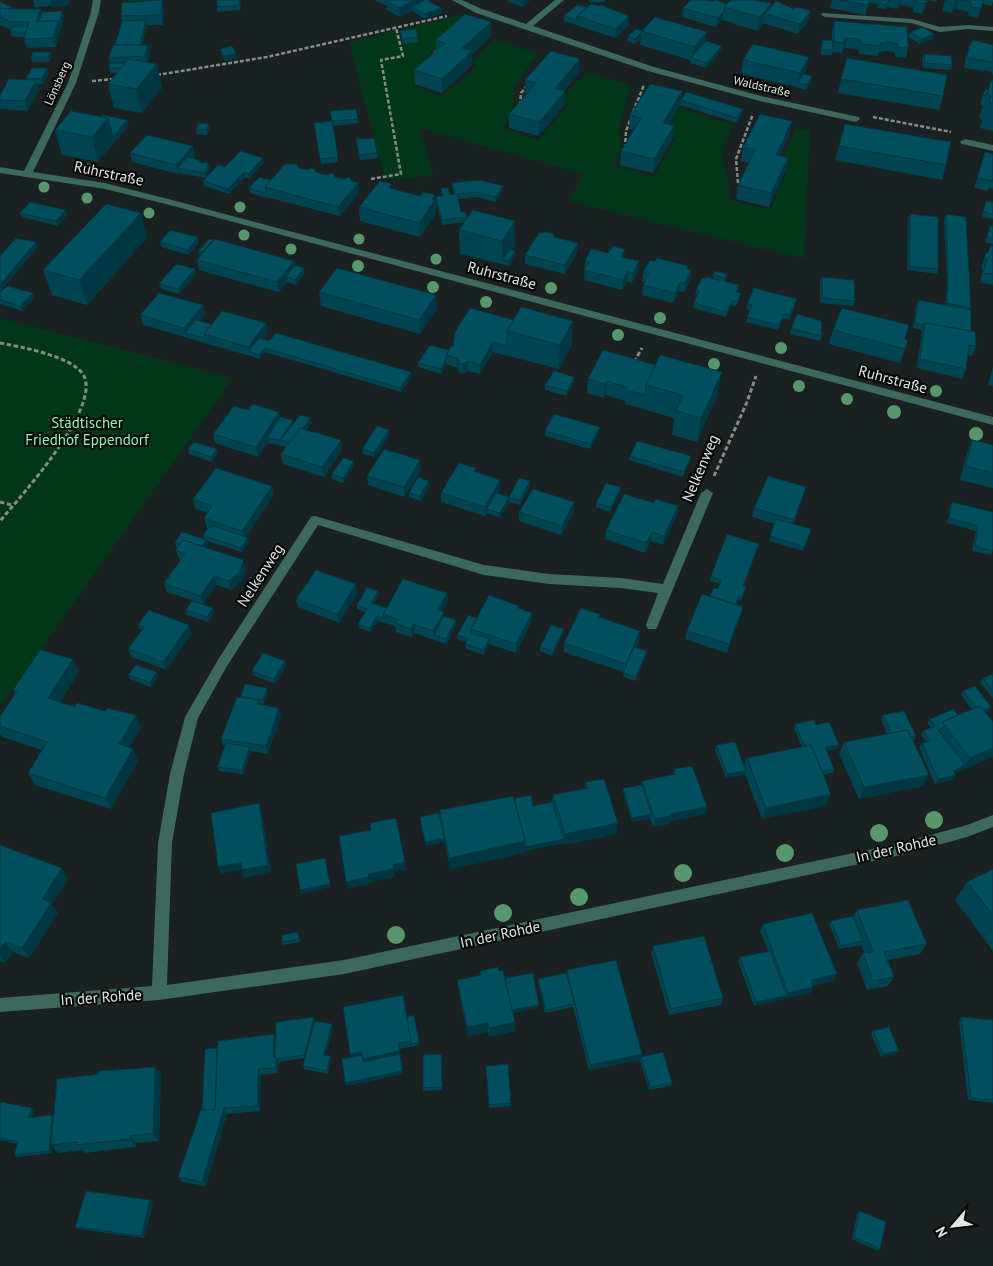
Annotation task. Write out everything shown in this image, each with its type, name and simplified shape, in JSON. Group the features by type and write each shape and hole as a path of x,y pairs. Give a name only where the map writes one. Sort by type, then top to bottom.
{"street":[{"name":"Lönsberg","path":"28,173 72,83 97,0"},
{"name":"Waldstraße","path":"456,0 470,8 651,69 760,98 856,119"},
{"path":"527,27 560,0"},
{"path":"825,15 912,21 940,30 968,27 993,29"},
{"path":"965,142 993,148"},
{"name":"Ruhrstraße","path":"0,170 105,186 169,202 993,421"},
{"name":"Nelkenweg","path":"652,625 707,493"},
{"name":"Nelkenweg","path":"159,993 165,843 176,774 192,717 223,662 315,520 484,570 549,579 621,583 666,589"},
{"name":"In der Rohde","path":"0,1005 159,993 344,967 900,849 967,831 993,821"}],"path":[{"path":"156,76 217,67 282,54 457,14 470,8"},
{"path":"371,179 401,174 381,60 403,56 396,28"},
{"path":"429,61 432,54 445,41"},
{"path":"625,148 626,131 651,69"},
{"path":"72,83 117,79"},
{"path":"519,111 521,93 527,86"},
{"path":"738,183 736,159 760,98"},
{"path":"856,119 866,115 957,133 965,142"},
{"path":"0,343 17,346 66,362 84,376 87,387 87,396 82,411 69,433 0,521"},
{"path":"634,364 642,348"},
{"name":"Nelkenweg","path":"707,493 747,402 762,360"},
{"path":"0,502 12,505"}],"green space":[{"path":"463,14 469,17 429,54 423,72 413,86 442,96 477,66 471,62 495,39 538,54 514,87 514,113 503,128 538,140 569,105 557,101 588,72 631,85 619,128 621,151 614,165 654,177 675,139 664,136 680,108 734,125 721,154 730,188 729,199 770,210 787,171 779,168 796,128 810,130 804,259 569,201 583,174 420,128 433,176 385,180 349,42"},
{"name":"Städtischer Friedhof Eppendorf","path":"0,318 233,378 0,707"}],"building":[{"path":"162,0 161,15 121,16 122,3"},
{"path":"217,0 240,0 239,5 217,7"},
{"path":"388,0 415,0 399,8"},
{"path":"425,0 442,8 425,14 412,7"},
{"path":"691,0 713,2 715,0 727,4 718,18 683,8"},
{"path":"731,0 752,0 771,3 760,17 724,7"},
{"path":"840,0 870,0 867,5"},
{"path":"880,0 889,0 887,5 878,3"},
{"path":"916,0 927,0 925,4 915,2"},
{"path":"945,0 955,0 954,3 945,2"},
{"path":"960,0 984,0 981,8 971,7 972,4 970,2"},
{"path":"776,1 794,9 796,7 811,11 800,24 765,14"},
{"path":"0,2 12,7 9,9 0,8"},
{"path":"591,4 601,5 629,16 616,29 577,16"},
{"path":"577,5 587,7 577,16 577,20 564,16"},
{"path":"0,8 40,9 36,22 58,21 53,38 24,39 29,22 11,22 0,17"},
{"path":"62,11 59,26 58,21 39,21 42,12"},
{"path":"465,14 491,22 462,48 472,51 442,79 414,70 445,43 436,40"},
{"path":"655,17 707,32 694,47 642,31"},
{"path":"146,20 140,45 115,45 122,21"},
{"path":"834,21 907,27 908,48 898,47 898,44 889,42 880,43 881,46 861,44 861,41 858,39 847,38 844,40 844,43 834,42"},
{"path":"27,26 26,32 10,32 12,27"},
{"path":"923,27 934,34 922,39 910,32"},
{"path":"416,29 418,37 402,39 400,31"},
{"path":"636,29 642,31 635,39 628,36"},
{"path":"822,40 833,41 833,50 822,50"},
{"path":"973,40 993,45 993,62 967,58 969,47"},
{"path":"706,41 722,46 707,63 691,58"},
{"path":"753,44 809,57 800,73 743,60"},
{"path":"113,45 148,45 145,56 109,58"},
{"path":"232,46 236,53 224,56 220,49"},
{"path":"551,51 580,59 555,88 565,91 539,122 509,114 536,83 525,80"},
{"path":"33,52 50,52 48,57 31,57"},
{"path":"924,54 951,56 952,65 925,63"},
{"path":"847,58 947,75 943,96 841,79"},
{"path":"128,59 157,64 136,89 108,84"},
{"path":"110,63 125,63 121,68 109,68"},
{"path":"32,68 47,68 42,79 26,78"},
{"path":"803,74 812,76 807,85 798,83"},
{"path":"9,79 36,80 25,101 0,100 0,95"},
{"path":"991,81 993,81 993,104 989,103 991,96 987,93"},
{"path":"650,84 682,91 663,123 674,126 654,159 621,151 641,118 630,115"},
{"path":"985,89 988,90 986,96 983,95"},
{"path":"686,92 743,109 737,118 681,100"},
{"path":"356,109 358,119 332,121 330,111"},
{"path":"71,111 108,118 92,137 55,130"},
{"path":"760,114 792,121 776,155 788,158 771,193 738,185 755,150 743,147"},
{"path":"103,115 127,120 113,137 108,118 102,117"},
{"path":"332,121 338,157 320,159 314,123"},
{"path":"199,123 209,124 206,130 196,129"},
{"path":"845,124 951,142 946,165 839,146"},
{"path":"147,135 193,146 176,165 130,153"},
{"path":"374,138 377,153 359,155 356,139"},
{"path":"241,151 263,158 248,174 244,172 228,189 203,181 218,165 225,167"},
{"path":"985,152 993,154 992,181 977,178"},
{"path":"188,157 199,162 209,163 205,173 178,168"},
{"path":"285,164 297,164 299,168 307,170 313,168 316,172 326,175 333,173 335,177 343,179 349,177 352,181 358,183 338,207 265,187"},
{"path":"259,177 271,180 265,187 265,193 249,188"},
{"path":"479,180 503,186 495,197 476,192 457,194 461,212 465,212 467,217 442,220 436,196 443,196 441,188 448,188 450,195 455,194 452,183"},
{"path":"380,181 392,184 389,188 420,196 423,192 435,195 432,199 435,200 419,223 359,207"},
{"path":"986,201 993,202 993,214 983,212"},
{"path":"30,202 66,210 56,221 20,213"},
{"path":"106,204 141,213 79,280 43,270"},
{"path":"473,210 515,221 502,241 459,230"},
{"path":"910,214 938,217 938,269 909,266"},
{"path":"946,214 966,217 971,308 946,303 948,281"},
{"path":"990,226 993,226 993,238 987,237"},
{"path":"170,230 198,237 188,250 160,242"},
{"path":"539,233 554,234 554,237 578,243 565,265 525,255"},
{"path":"16,238 36,242 0,285 0,256"},
{"path":"209,239 213,240 203,252 198,251"},
{"path":"215,239 294,261 277,282 197,260"},
{"path":"613,246 625,249 621,257 639,261 633,273 628,271 623,280 584,270 589,262 585,261 591,249 608,253"},
{"path":"990,246 993,246 993,274 983,273 987,259 984,258"},
{"path":"509,250 515,251 509,261 502,260"},
{"path":"657,258 688,266 687,269 691,270 685,283 680,282 675,293 643,285 649,274 643,272 650,260 655,261"},
{"path":"176,264 195,269 178,289 159,284"},
{"path":"295,265 304,268 295,280 286,277"},
{"path":"337,268 436,295 419,320 319,292"},
{"path":"715,271 727,274 725,278 713,275"},
{"path":"706,277 739,285 736,292 741,293 737,302 732,300 727,312 694,303 699,291 696,290 702,278 705,279"},
{"path":"822,277 854,280 855,301 822,298"},
{"path":"7,286 33,293 20,306 0,300 0,293"},
{"path":"754,288 797,299 790,315 784,313 779,325 747,317 752,305 747,304"},
{"path":"159,293 203,305 184,328 140,315"},
{"path":"918,300 971,310 971,331 925,323 923,328 924,325 915,323"},
{"path":"521,307 573,321 560,345 507,331"},
{"path":"470,308 514,320 507,331 507,346 493,342 480,365 468,361 463,364 459,363 458,358 446,355 451,346 453,346 455,332"},
{"path":"842,308 909,325 905,339 908,340 905,349 833,330"},
{"path":"222,311 266,323 248,347 204,334"},
{"path":"797,314 821,321 822,336 791,329"},
{"path":"196,320 211,324 204,334 205,338 185,333"},
{"path":"925,323 975,332 976,346 969,345 966,369 920,359"},
{"path":"276,333 411,372 400,388 265,348 259,355 249,351 259,338 269,341"},
{"path":"430,345 449,350 441,369 418,363"},
{"path":"603,350 656,365 646,385 645,395 626,390 627,387 607,381 605,384 588,379"},
{"path":"660,355 722,372 701,418 676,411 683,395 646,385"},
{"path":"554,371 574,377 567,391 545,385"},
{"path":"253,404 279,412 256,447 213,434 234,406 248,410"},
{"path":"554,414 600,427 591,444 545,431"},
{"path":"300,415 310,418 303,429 300,428 290,442 267,438 280,417 293,420 280,439 282,439"},
{"path":"377,426 389,430 374,453 362,449"},
{"path":"300,428 341,440 322,467 281,454"},
{"path":"972,440 993,445 993,473 966,466"},
{"path":"637,441 691,456 684,472 630,456"},
{"path":"194,442 217,449 211,457 188,449"},
{"path":"384,449 420,460 404,487 367,476"},
{"path":"343,458 354,461 343,478 332,474"},
{"path":"459,463 476,468 474,471 500,480 485,507 441,493"},
{"path":"216,468 272,486 242,531 204,518 212,506 193,499"},
{"path":"768,476 806,487 794,520 754,508"},
{"path":"418,477 429,481 420,496 409,493"},
{"path":"519,478 530,481 520,500 509,497"},
{"path":"606,483 621,487 611,507 596,503"},
{"path":"533,489 574,502 562,526 519,512"},
{"path":"496,493 509,497 500,513 487,509"},
{"path":"624,494 654,503 656,499 678,506 664,536 652,532 646,543 606,530"},
{"path":"952,502 993,512 993,551 975,546 978,526 949,518"},
{"path":"776,519 811,529 805,547 770,536"},
{"path":"214,526 248,538 241,548 203,535 208,528"},
{"path":"182,532 206,540 202,546 183,540 181,544 175,542"},
{"path":"727,534 759,544 743,586 746,587 742,597 739,596 736,604 710,596 714,588 718,589 721,580 711,576"},
{"path":"183,540 244,560 239,572 229,581 214,576 200,596 164,583 185,554 176,550"},
{"path":"316,570 356,584 337,614 296,599"},
{"path":"403,579 447,593 438,610 444,612 433,631 413,624 411,629 395,623 397,619 383,614"},
{"path":"367,587 378,591 371,603 387,608 383,614 384,618 377,616 370,628 358,624 367,609 357,605"},
{"path":"702,594 743,607 729,644 687,631"},
{"path":"489,595 532,613 516,644 471,629"},
{"path":"192,601 213,608 207,617 186,610"},
{"path":"581,608 600,614 599,617 640,631 626,664 564,643"},
{"path":"149,610 189,625 163,662 128,649 144,627 138,625"},
{"path":"468,615 477,618 471,633 489,639 484,650 465,644 468,639 457,635"},
{"path":"444,616 456,620 446,639 434,635"},
{"path":"551,625 564,629 553,651 540,647"},
{"path":"634,647 647,651 636,677 623,673"},
{"path":"40,650 73,659 48,698 75,707 77,703 105,711 107,708 136,715 119,744 133,749 105,798 28,773 47,742 0,726 0,717 17,691 13,690"},
{"path":"263,653 285,661 274,679 252,671"},
{"path":"136,665 157,672 150,682 128,675"},
{"path":"993,674 993,691 983,678"},
{"path":"245,684 267,688 263,700 241,696"},
{"path":"975,686 991,707 984,710 980,706 976,707 963,691"},
{"path":"237,697 259,700 257,704 279,708 266,746 221,739"},
{"path":"980,706 993,722 993,748 970,758 942,722"},
{"path":"953,709 958,715 942,722 945,727 938,730 965,765 953,771 956,775 938,779 922,743 931,741 923,731 935,726 930,719"},
{"path":"904,711 916,736 911,737 908,730 891,733 883,715"},
{"path":"814,720 816,725 829,722 839,745 825,747 834,769 822,771 811,745 805,746 795,724"},
{"path":"908,730 929,775 864,787 844,742"},
{"path":"735,742 746,771 727,774 716,745"},
{"path":"226,743 250,747 242,770 217,767"},
{"path":"811,745 831,794 766,808 747,758"},
{"path":"692,766 707,807 655,819 642,781 675,774 674,769"},
{"path":"604,779 618,823 565,834 553,795 588,788 586,782"},
{"path":"642,785 651,814 632,818 623,788"},
{"path":"531,795 533,806 552,802 564,839 525,847 515,801 516,798"},
{"path":"513,796 525,841 449,858 440,810"},
{"path":"259,803 268,865 242,870 241,862 218,867 211,813"},
{"path":"439,813 444,839 425,842 420,817"},
{"path":"396,818 405,862 393,865 394,869 368,874 369,877 346,882 339,836 371,830 370,823"},
{"path":"0,845 62,868 42,899 51,903 22,948 5,942 0,949"},
{"path":"325,858 330,884 300,890 296,864"},
{"path":"993,869 993,915 967,882"},
{"path":"908,900 927,944 884,952 894,977 873,981 863,953 873,952 857,910"},
{"path":"812,913 837,974 811,980 813,987 788,993 763,924"},
{"path":"853,916 863,941 841,946 831,921"},
{"path":"298,932 299,939 282,942 282,935"},
{"path":"704,936 723,998 671,1009 653,946"},
{"path":"770,951 787,996 756,1002 740,957"},
{"path":"616,960 642,1054 590,1065 567,970"},
{"path":"498,967 499,971 503,970 515,1022 489,1028 488,1023 467,1027 457,980 481,975 480,971"},
{"path":"533,973 539,1005 512,1010 505,978"},
{"path":"566,973 574,1004 546,1010 538,979"},
{"path":"403,995 411,1041 399,1043 399,1051 362,1059 361,1052 350,1054 343,1007"},
{"path":"414,1015 419,1042 411,1044 407,1017"},
{"path":"314,1017 304,1055 277,1059 275,1057 276,1022"},
{"path":"961,1017 993,1020 993,1100 971,1098"},
{"path":"315,1021 332,1024 324,1055 330,1056 327,1071 303,1066"},
{"path":"889,1027 899,1051 883,1054 873,1031"},
{"path":"274,1034 273,1057 276,1057 276,1068 258,1069 258,1106 224,1108 202,1182 178,1177 201,1110 215,1109 218,1041"},
{"path":"217,1048 215,1109 202,1110 205,1049"},
{"path":"663,1052 672,1083 650,1087 641,1057"},
{"path":"400,1054 402,1071 345,1083 342,1059 362,1055 363,1062"},
{"path":"441,1054 442,1087 423,1088 423,1055"},
{"path":"508,1064 511,1103 489,1105 486,1066"},
{"path":"155,1067 153,1133 130,1136 130,1139 77,1145 78,1142 51,1145 57,1079 99,1074 99,1071"},
{"path":"1,1102 32,1108 28,1118 52,1115 49,1151 14,1155 18,1142 0,1138"},
{"path":"86,1191 150,1200 141,1236 75,1227"},
{"path":"860,1211 886,1222 880,1249 854,1237"}]}
